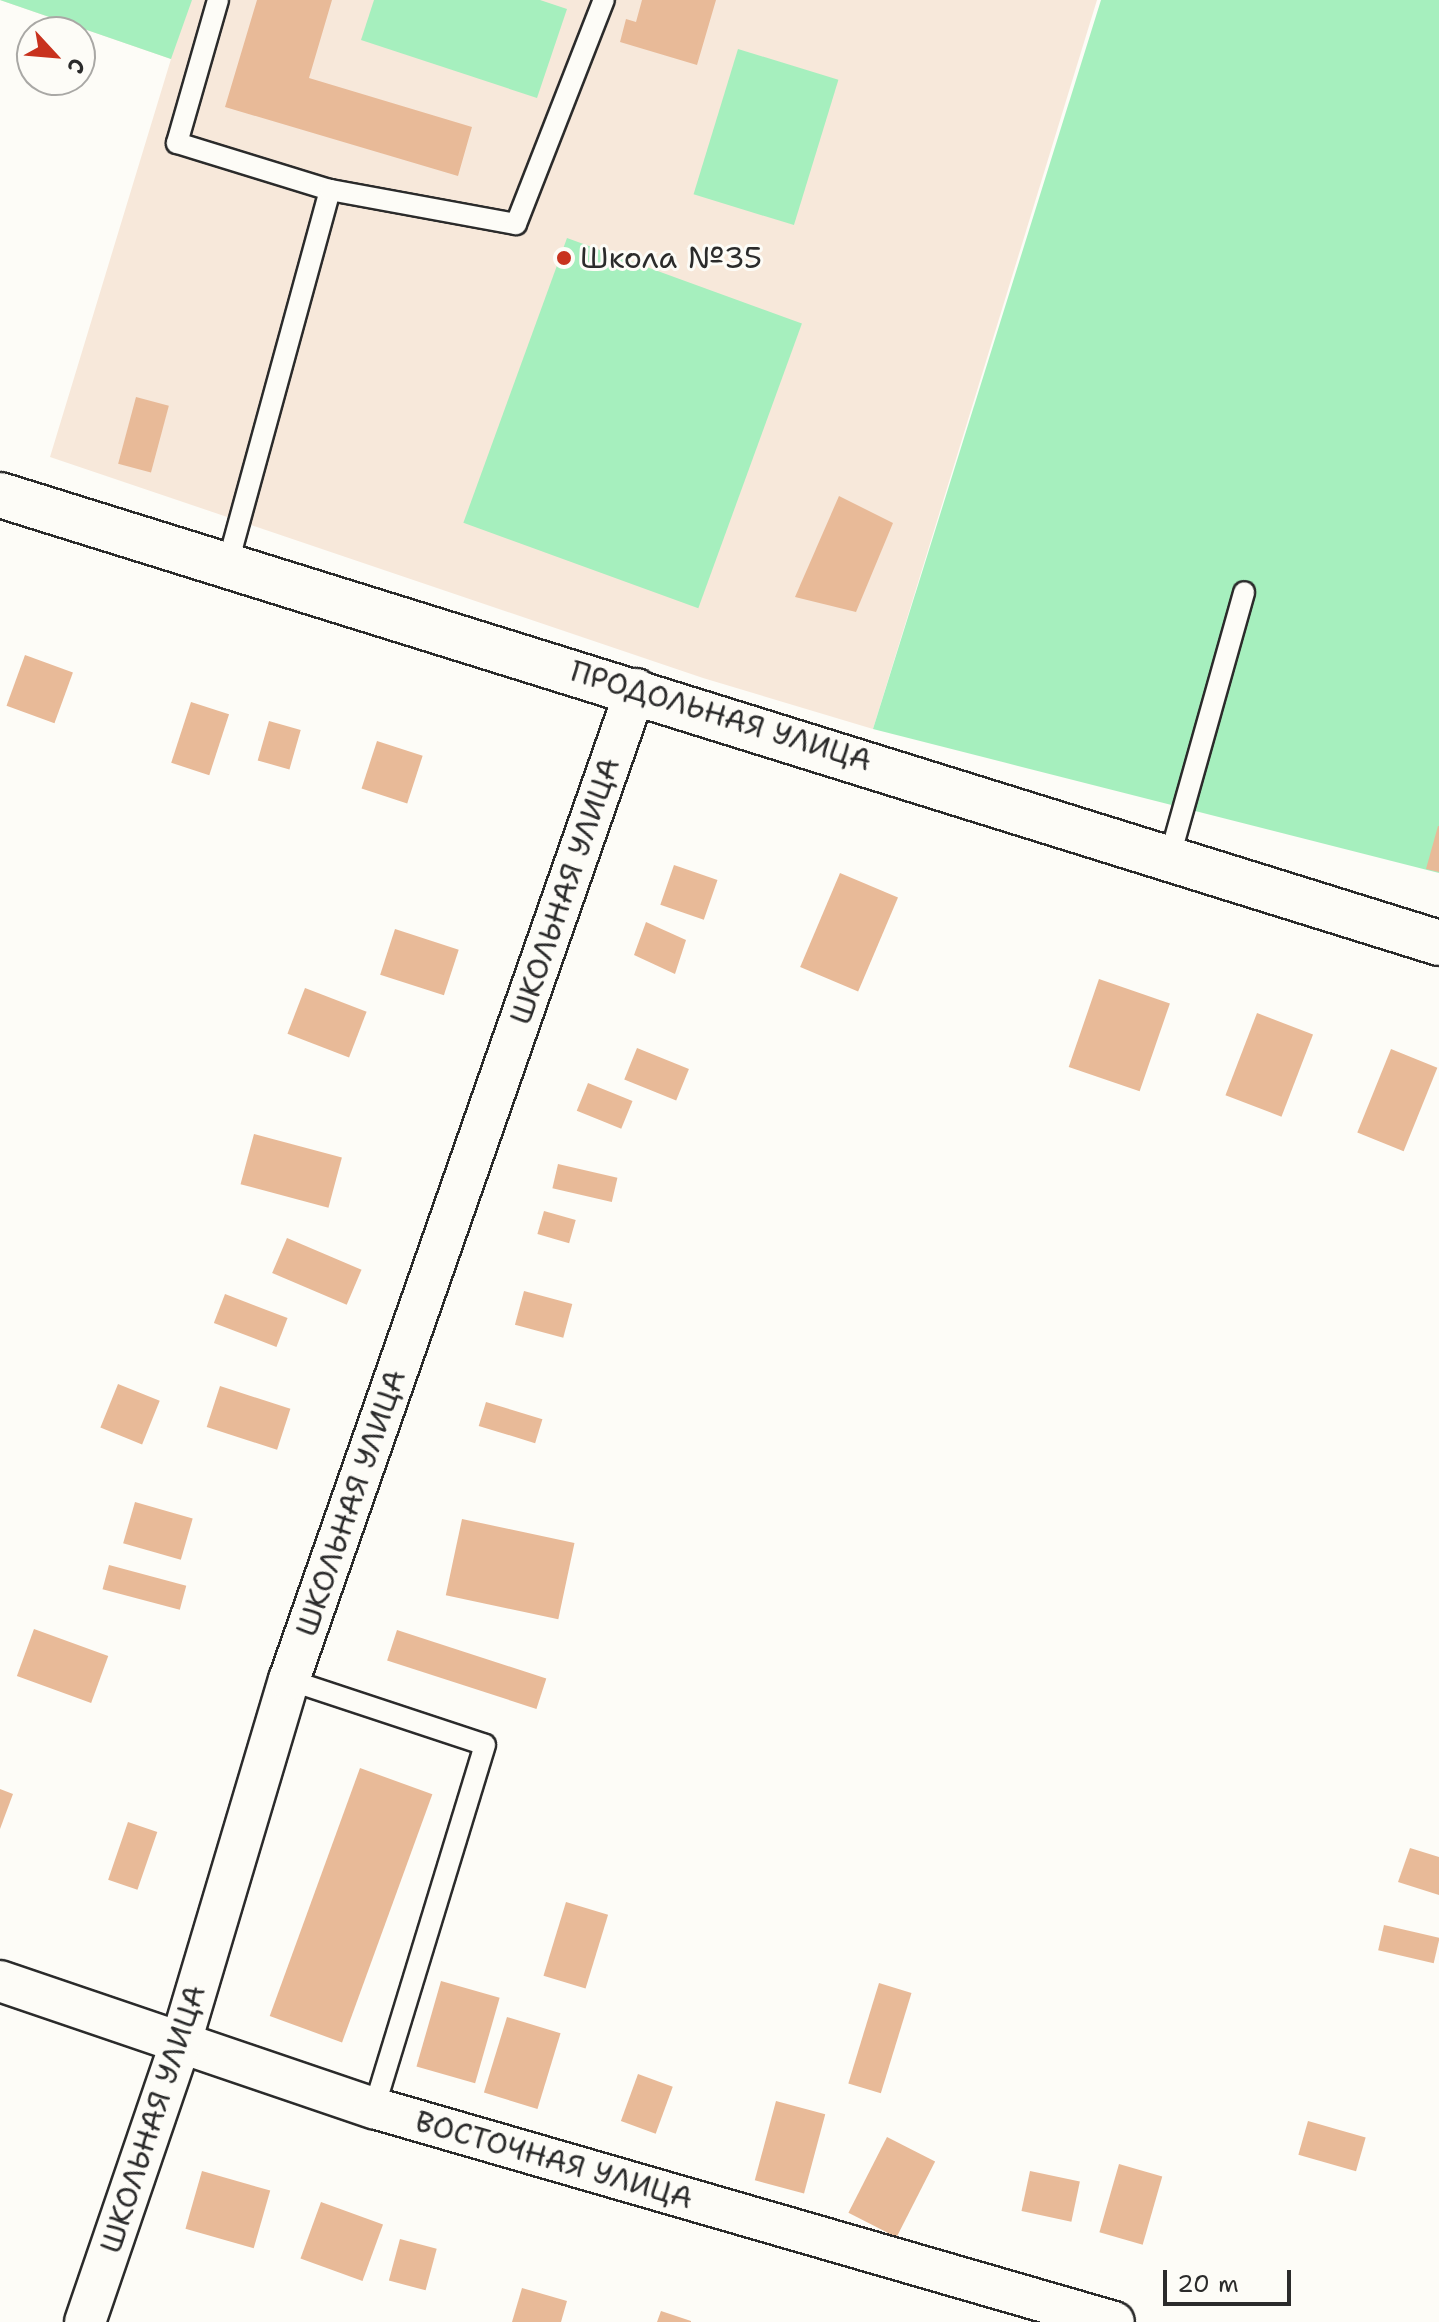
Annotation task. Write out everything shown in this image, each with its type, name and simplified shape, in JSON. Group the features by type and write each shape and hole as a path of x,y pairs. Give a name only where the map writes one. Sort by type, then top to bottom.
{"street":[{"name":"ПРОДОЛЬНАЯ УЛИЦА","path":"0,495 636,689 1439,943"},
{"name":"ШКОЛЬНАЯ УЛИЦА","path":"85,2322 180,2045 289,1680 636,689"},
{"name":"ВОСТОЧНАЯ УЛИЦА","path":"0,1981 180,2045 374,2108 1114,2322"}],"lane":[{"path":"218,0 177,143 330,190 516,224 604,0"},
{"path":"228,563 330,190"},
{"path":"1170,856 1244,592"},
{"path":"289,1680 485,1745 374,2108"}],"shaded area":[{"name":"Школа №35","path":"0,0 1097,0 873,729 703,678 50,457 171,59 96,33 96,16 46,16"}],"green space":[{"path":"0,0 192,0 171,59 96,33 96,16 46,16"},
{"path":"374,0 540,0 567,9 537,98 361,40"},
{"path":"1101,0 1439,0 1439,873 873,729"},
{"path":"738,49 838,80 794,225 694,194"},
{"path":"567,238 802,324 698,608 463,523"}],"building":[{"path":"257,0 332,0 309,78 472,127 458,176 225,107"},
{"path":"642,0 716,0 697,65 620,42 626,19 636,22"},
{"path":"136,397 169,406 151,472 118,464"},
{"path":"839,496 893,523 856,612 795,597"},
{"path":"25,655 73,672 54,723 7,706"},
{"path":"191,702 229,714 209,775 171,763"},
{"path":"269,721 301,730 289,770 258,760"},
{"path":"377,741 423,756 407,803 362,789"},
{"path":"1439,826 1439,872 1426,869"},
{"path":"674,865 717,880 704,920 660,905"},
{"path":"840,873 898,898 858,992 800,967"},
{"path":"646,922 686,940 675,974 634,955"},
{"path":"395,929 459,950 444,995 380,975"},
{"path":"1099,979 1170,1003 1140,1091 1069,1067"},
{"path":"305,988 367,1012 349,1057 287,1034"},
{"path":"1257,1013 1313,1035 1281,1117 1225,1095"},
{"path":"637,1048 689,1069 676,1101 624,1080"},
{"path":"1391,1049 1437,1068 1404,1151 1357,1132"},
{"path":"588,1083 633,1101 621,1129 577,1111"},
{"path":"254,1134 342,1158 328,1208 241,1184"},
{"path":"558,1164 617,1178 612,1202 552,1188"},
{"path":"544,1211 576,1220 569,1243 537,1234"},
{"path":"287,1238 362,1270 347,1305 272,1273"},
{"path":"524,1291 572,1304 563,1338 515,1325"},
{"path":"225,1294 288,1318 276,1347 214,1323"},
{"path":"118,1384 160,1401 142,1444 100,1428"},
{"path":"220,1386 290,1409 277,1450 207,1427"},
{"path":"486,1402 542,1419 535,1443 479,1426"},
{"path":"135,1502 193,1519 181,1560 123,1543"},
{"path":"462,1519 574,1543 558,1619 446,1595"},
{"path":"109,1565 186,1586 180,1610 103,1589"},
{"path":"34,1629 108,1656 91,1703 17,1676"},
{"path":"397,1630 546,1679 536,1709 387,1660"},
{"path":"360,1768 432,1794 342,2042 270,2016"},
{"path":"0,1789 13,1794 0,1829"},
{"path":"128,1822 157,1832 137,1890 108,1880"},
{"path":"1410,1848 1439,1857 1439,1895 1398,1882"},
{"path":"566,1902 608,1915 586,1988 543,1976"},
{"path":"1384,1925 1439,1938 1434,1963 1378,1950"},
{"path":"441,1981 500,1998 475,2083 416,2067"},
{"path":"879,1983 912,1993 881,2093 848,2083"},
{"path":"507,2017 561,2033 537,2109 484,2093"},
{"path":"638,2074 673,2087 656,2134 621,2121"},
{"path":"776,2101 825,2114 804,2193 755,2180"},
{"path":"1308,2121 1366,2138 1356,2171 1298,2155"},
{"path":"887,2137 935,2162 897,2237 848,2213"},
{"path":"1119,2164 1162,2176 1143,2245 1099,2232"},
{"path":"202,2171 270,2191 254,2248 185,2229"},
{"path":"1030,2171 1080,2182 1071,2222 1021,2211"},
{"path":"321,2202 383,2225 362,2281 300,2258"},
{"path":"400,2239 437,2249 426,2290 389,2281"},
{"path":"522,2288 567,2301 561,2322 512,2322"},
{"path":"661,2311 691,2321 691,2322 657,2322"}],"place":[{"name":"Школа №35","path":"564,258"}]}
